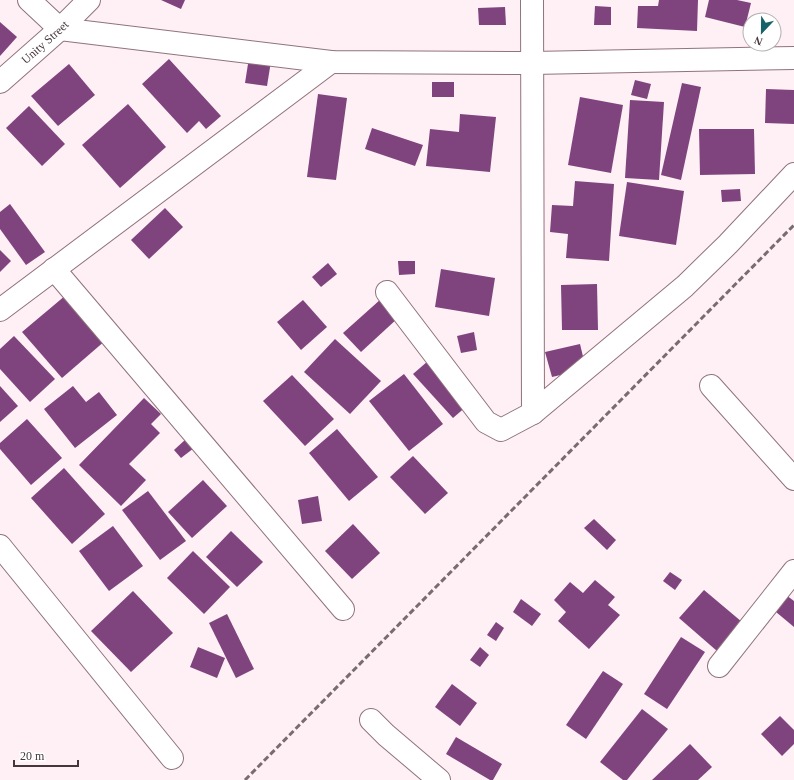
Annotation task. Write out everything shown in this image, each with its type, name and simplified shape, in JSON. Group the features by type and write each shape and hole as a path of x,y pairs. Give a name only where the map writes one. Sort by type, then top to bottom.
{"street":[{"path":"29,0 60,29 331,62 532,63 794,58"},
{"name":"Unity Street","path":"0,82 60,29 89,0"},
{"path":"532,0 533,413"},
{"path":"0,310 331,62"},
{"path":"387,292 486,422 501,430 533,413 685,286 728,244 794,174"},
{"path":"54,269 343,609"},
{"path":"711,386 794,479"},
{"path":"0,546 172,758"},
{"path":"719,666 794,571"},
{"path":"371,720 386,735 439,780"}],"building":[{"path":"161,0 185,0 181,9"},
{"path":"659,0 698,0 697,31 637,28 638,6 658,6"},
{"path":"709,0 737,0 751,3 749,12 742,12 742,26 705,17"},
{"path":"595,6 611,7 611,25 594,25"},
{"path":"505,7 506,25 479,25 478,8"},
{"path":"0,22 17,37 0,56"},
{"path":"250,51 272,55 267,86 245,83"},
{"path":"169,59 221,116 206,129 199,121 187,133 142,84"},
{"path":"69,64 95,95 58,126 31,96"},
{"path":"635,80 651,84 647,99 631,95"},
{"path":"432,82 454,82 454,97 432,97"},
{"path":"682,83 701,87 681,180 661,175"},
{"path":"766,89 794,90 794,124 765,123"},
{"path":"318,94 347,98 336,180 307,177"},
{"path":"580,97 623,105 611,173 568,165"},
{"path":"630,100 664,102 659,180 625,178"},
{"path":"128,104 166,147 120,188 82,145"},
{"path":"29,106 65,144 42,166 6,128"},
{"path":"460,114 496,117 490,172 426,166 430,129 459,132"},
{"path":"372,128 423,145 415,166 365,149"},
{"path":"699,129 754,129 755,174 700,175"},
{"path":"575,181 614,184 609,261 566,258 568,234 550,232 552,205 573,206"},
{"path":"627,182 684,191 676,245 619,236"},
{"path":"740,189 741,201 722,202 721,190"},
{"path":"10,204 45,252 26,265 0,229 0,212"},
{"path":"165,208 183,227 149,259 131,240"},
{"path":"0,250 11,261 0,272"},
{"path":"398,261 415,261 415,274 399,275"},
{"path":"328,263 337,274 321,287 312,277"},
{"path":"441,269 495,278 489,316 435,307"},
{"path":"597,284 598,330 562,330 561,285"},
{"path":"66,295 106,340 62,378 22,332"},
{"path":"381,299 398,318 361,352 343,333"},
{"path":"303,300 327,327 301,350 277,322"},
{"path":"474,332 477,350 461,353 457,336"},
{"path":"14,336 55,379 30,402 0,369 0,349"},
{"path":"335,339 381,381 350,414 304,372"},
{"path":"580,344 586,369 552,377 545,352"},
{"path":"428,361 468,405 453,418 413,374"},
{"path":"404,374 443,424 409,451 369,401"},
{"path":"292,375 334,419 305,446 263,401"},
{"path":"0,386 18,406 0,422"},
{"path":"73,386 86,402 99,392 117,415 75,448 44,409"},
{"path":"144,398 161,414 151,424 160,433 129,464 146,480 121,506 79,465"},
{"path":"27,419 62,458 31,485 0,449 0,443"},
{"path":"337,429 378,477 349,501 309,453"},
{"path":"186,439 194,448 181,458 174,450"},
{"path":"413,456 448,493 425,514 390,477"},
{"path":"64,468 105,514 72,544 31,498"},
{"path":"203,480 227,506 192,538 168,512"},
{"path":"148,491 186,541 160,560 122,510"},
{"path":"318,496 322,521 302,524 298,500"},
{"path":"594,519 616,540 607,550 584,528"},
{"path":"353,524 380,553 352,579 325,551"},
{"path":"113,526 143,566 109,591 79,551"},
{"path":"231,531 263,562 237,587 206,557"},
{"path":"193,551 230,587 204,614 167,578"},
{"path":"670,572 682,580 675,590 663,581"},
{"path":"595,580 615,597 608,605 620,615 589,649 558,621 566,612 554,600 570,582 583,593"},
{"path":"704,590 742,622 717,651 679,618"},
{"path":"133,591 173,633 131,672 91,631"},
{"path":"782,592 794,601 794,627 770,607"},
{"path":"521,599 541,614 532,626 513,612"},
{"path":"227,614 254,669 236,678 209,623"},
{"path":"496,622 504,628 496,641 487,635"},
{"path":"681,637 705,652 667,709 644,694"},
{"path":"198,647 225,658 217,678 190,667"},
{"path":"480,647 489,655 480,667 470,660"},
{"path":"603,671 623,684 586,739 566,725"},
{"path":"452,684 477,703 460,726 435,707"},
{"path":"642,709 668,729 627,780 623,780 600,762"},
{"path":"780,716 794,730 794,744 782,756 761,734"},
{"path":"456,737 502,764 493,780 490,780 446,754"},
{"path":"690,744 712,767 698,780 652,780"}],"railway":[{"path":"245,780 794,225"}]}
